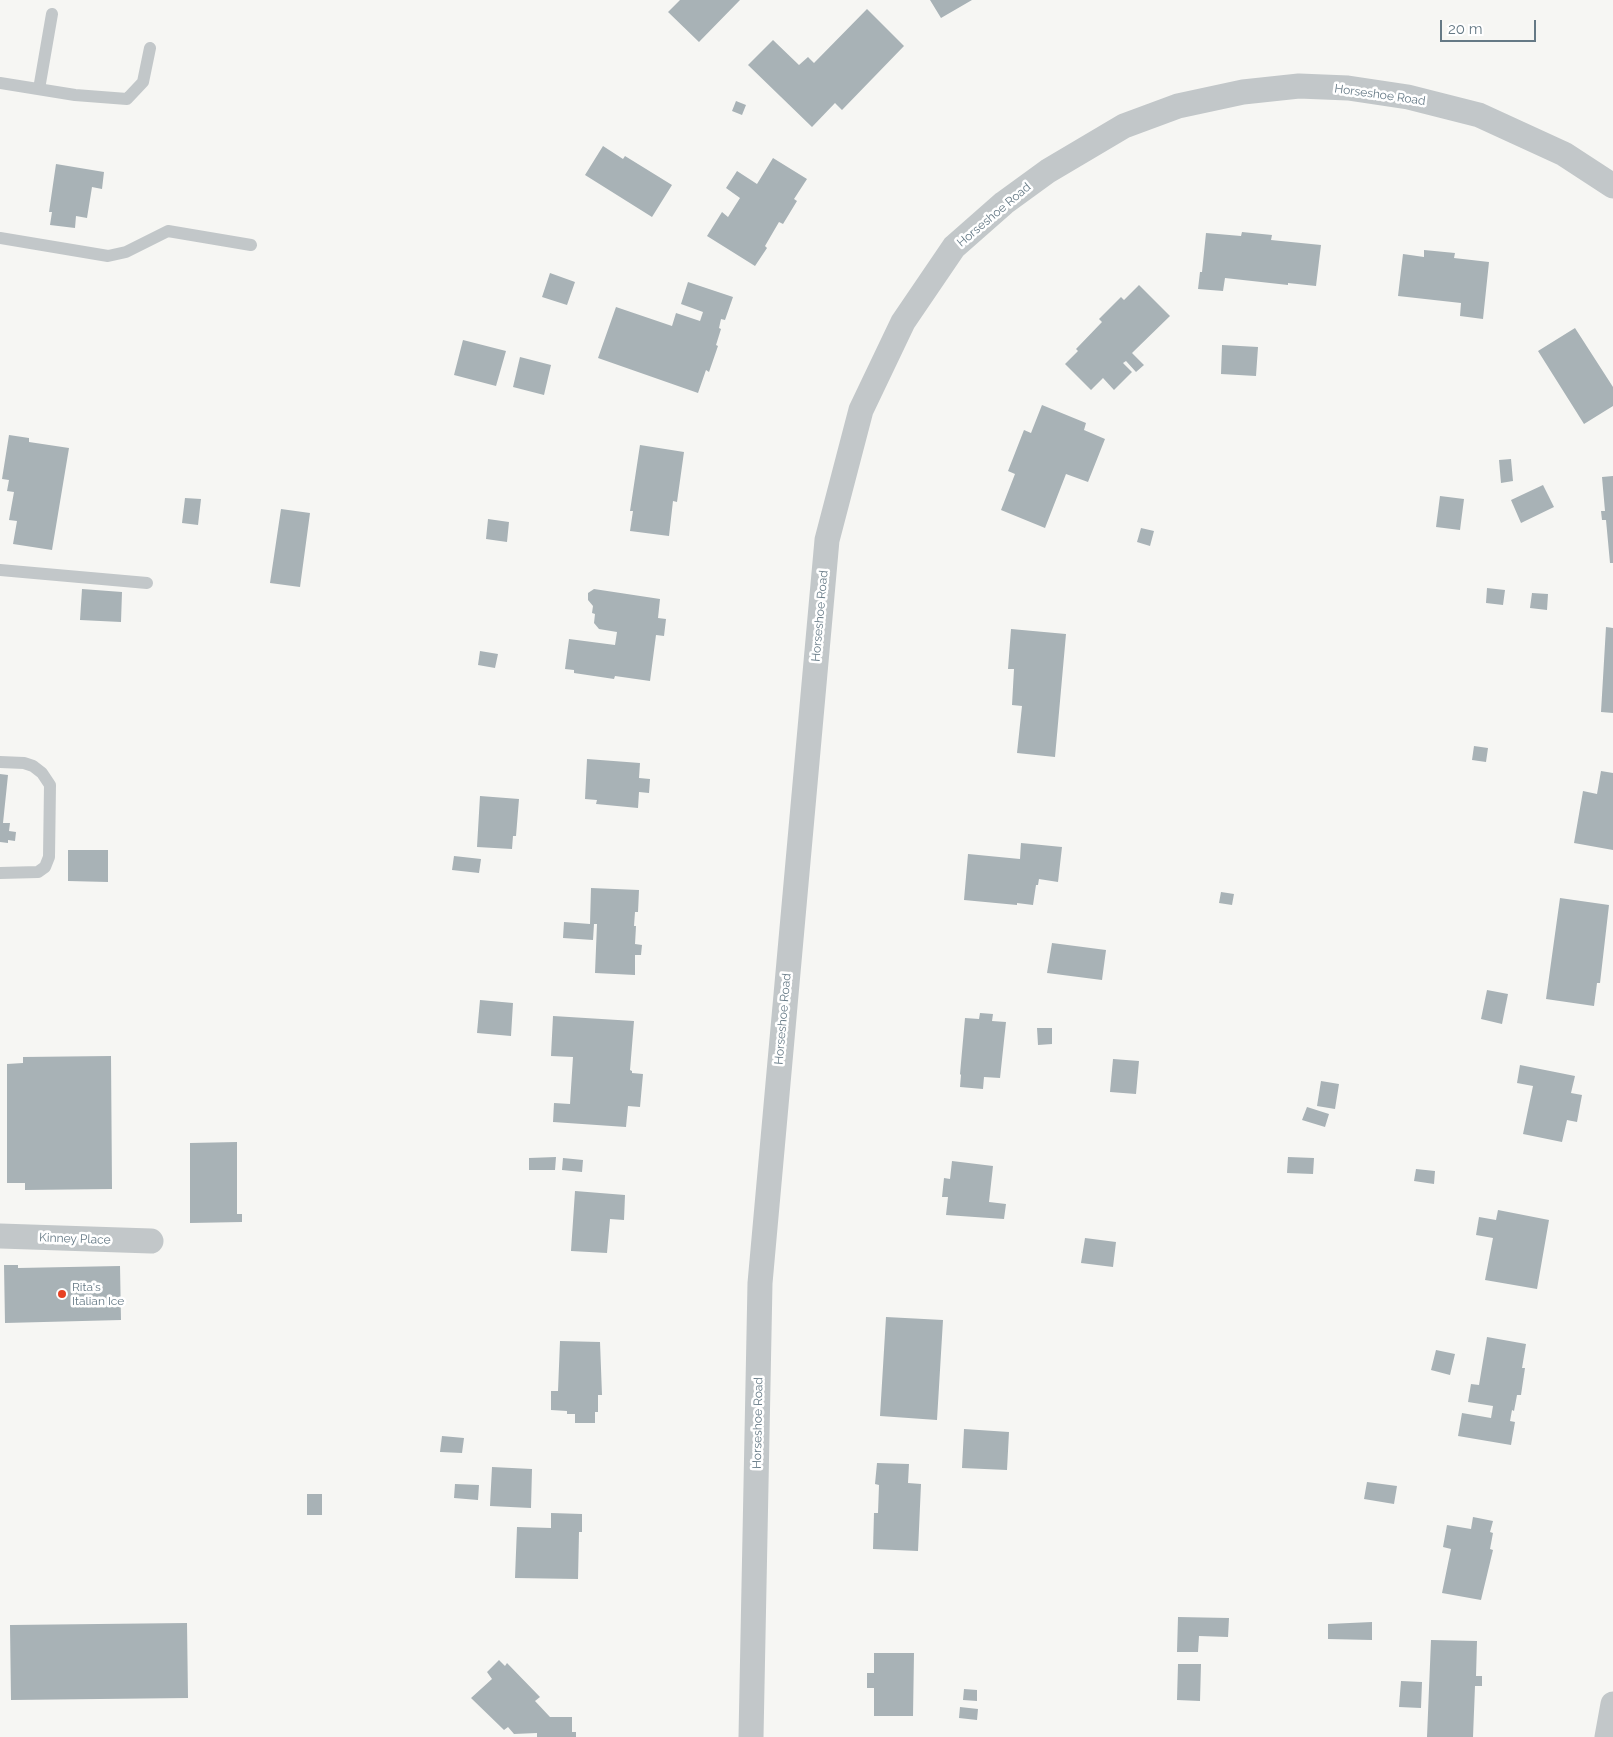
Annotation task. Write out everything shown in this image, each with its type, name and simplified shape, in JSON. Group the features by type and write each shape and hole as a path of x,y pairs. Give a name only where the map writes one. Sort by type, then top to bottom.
{"street":[{"name":"Horseshoe Road","path":"751,1737 760,1283 827,540 861,410 903,322 954,247 1004,203 1048,170 1124,126 1178,106 1244,92 1299,86 1348,88 1408,97 1479,114 1564,154 1613,186"},
{"name":"Kinney Place","path":"0,1236 151,1241"},
{"path":"1607,1737 1613,1704"}],"lane":[{"path":"39,89 52,14"},
{"path":"0,83 75,95 127,99 143,82 150,48"},
{"path":"0,238 108,256 126,252 168,231 251,245"},
{"path":"0,570 147,583"},
{"path":"0,762 24,763 33,766 42,773 50,784 49,857 45,867 38,872 0,874"}],"building":[{"path":"680,0 740,0 699,42 668,12"},
{"path":"930,0 972,0 941,18"},
{"path":"867,9 904,46 842,110 835,103 812,127 748,65 773,40 799,65 808,57 814,63"},
{"path":"736,101 746,105 742,115 732,111"},
{"path":"603,146 623,159 625,156 672,185 652,217 585,175"},
{"path":"773,158 807,179 794,199 797,201 783,224 779,222 765,246 767,248 755,266 707,236 722,212 728,217 740,198 726,188 737,171 757,184"},
{"path":"56,164 104,172 102,189 92,187 87,218 76,216 75,228 50,225 52,212 49,212"},
{"path":"1242,232 1272,235 1271,240 1321,245 1316,286 1225,278 1223,291 1198,289 1200,272 1202,272 1206,233 1241,236"},
{"path":"1424,250 1455,253 1454,258 1489,262 1483,319 1460,316 1461,303 1398,296 1403,254 1424,257"},
{"path":"550,273 575,282 567,305 542,297"},
{"path":"688,282 733,297 725,320 721,319 719,328 721,329 716,345 718,346 709,372 706,370 698,393 598,358 616,307 672,326 676,313 700,321 703,312 681,304"},
{"path":"1139,285 1170,316 1132,353 1144,365 1136,372 1126,361 1123,363 1132,372 1114,390 1103,378 1091,390 1065,364 1078,351 1076,349 1102,322 1099,319 1121,297 1124,300"},
{"path":"1575,328 1613,387 1613,406 1584,424 1538,351"},
{"path":"463,340 506,351 496,386 454,375"},
{"path":"1222,345 1258,347 1256,376 1221,374"},
{"path":"520,357 551,365 544,395 513,387"},
{"path":"1042,405 1086,423 1084,430 1105,439 1088,482 1066,474 1045,528 1001,510 1015,474 1008,471 1024,430 1031,433"},
{"path":"9,435 29,438 29,442 69,448 52,550 13,544 17,521 9,520 14,492 7,491 9,480 2,479"},
{"path":"640,445 684,452 677,502 673,501 669,536 630,531 633,511 630,511"},
{"path":"1511,459 1513,481 1501,483 1499,460"},
{"path":"1613,476 1613,563 1610,563 1606,520 1602,520 1601,511 1605,511 1602,477"},
{"path":"1543,485 1554,507 1521,523 1511,500"},
{"path":"1440,496 1464,499 1460,530 1436,527"},
{"path":"185,498 201,499 198,525 182,523"},
{"path":"281,509 310,513 300,587 270,583"},
{"path":"488,519 509,522 507,542 486,539"},
{"path":"1141,528 1154,531 1150,546 1137,542"},
{"path":"1487,588 1505,590 1503,605 1486,603"},
{"path":"82,589 122,592 121,622 80,620"},
{"path":"594,589 660,599 658,618 666,619 664,636 656,635 650,681 615,676 614,679 574,673 574,670 565,669 569,639 615,645 617,632 599,629 594,623 595,614 592,613 593,606 588,600 588,593"},
{"path":"1532,593 1548,594 1547,610 1530,608"},
{"path":"1606,627 1613,628 1613,713 1601,712"},
{"path":"1011,629 1066,634 1055,757 1017,753 1022,706 1012,705 1014,669 1008,669"},
{"path":"480,651 498,654 495,668 478,665"},
{"path":"1474,746 1488,748 1486,762 1472,760"},
{"path":"587,759 640,763 639,778 650,779 649,793 639,792 638,808 596,804 597,800 585,799"},
{"path":"1601,771 1613,773 1613,850 1574,843 1583,791 1597,794"},
{"path":"0,774 8,775 3,823 10,823 9,831 16,832 15,841 8,840 8,843 0,842"},
{"path":"480,796 519,799 516,836 513,836 512,849 477,847"},
{"path":"1021,843 1062,847 1058,882 1039,879 1038,885 1036,885 1033,905 964,900 968,854 1020,859"},
{"path":"68,850 108,850 108,882 68,881"},
{"path":"454,856 481,859 479,873 452,870"},
{"path":"591,888 639,890 638,912 635,912 634,926 636,926 635,944 642,945 641,955 635,955 635,975 595,973 597,924 594,924 593,940 563,938 564,922 590,924"},
{"path":"1221,892 1234,894 1232,905 1219,903"},
{"path":"1560,898 1609,905 1600,983 1597,983 1594,1006 1546,999"},
{"path":"1052,943 1106,950 1102,980 1047,973"},
{"path":"1487,990 1508,994 1502,1024 1481,1019"},
{"path":"480,1000 513,1003 511,1036 477,1033"},
{"path":"980,1013 993,1014 992,1021 1006,1022 1000,1078 984,1077 983,1089 960,1087 965,1018 979,1019"},
{"path":"553,1016 634,1021 630,1070 632,1073 643,1074 640,1107 628,1106 626,1127 553,1122 554,1103 570,1104 573,1057 551,1056"},
{"path":"1037,1028 1052,1028 1052,1044 1038,1045"},
{"path":"111,1056 112,1189 25,1190 25,1183 7,1183 7,1064 23,1063 23,1057"},
{"path":"1113,1059 1139,1061 1136,1094 1110,1092"},
{"path":"1520,1065 1575,1076 1571,1093 1582,1095 1577,1122 1567,1120 1562,1142 1523,1134 1533,1086 1517,1083"},
{"path":"1321,1081 1339,1084 1335,1109 1317,1106"},
{"path":"1307,1107 1329,1114 1325,1127 1302,1120"},
{"path":"237,1142 237,1214 242,1214 242,1222 190,1223 190,1143"},
{"path":"556,1157 555,1170 529,1170 529,1158"},
{"path":"1288,1157 1314,1158 1313,1174 1287,1173"},
{"path":"563,1158 583,1160 582,1172 562,1170"},
{"path":"952,1161 993,1166 989,1202 1006,1204 1004,1219 946,1215 948,1197 942,1197 944,1178 950,1179"},
{"path":"1416,1169 1435,1171 1434,1184 1414,1181"},
{"path":"575,1191 625,1195 624,1220 610,1219 607,1253 571,1251"},
{"path":"1498,1210 1549,1220 1537,1289 1485,1280 1493,1238 1476,1235 1479,1217 1496,1220"},
{"path":"1085,1238 1116,1242 1113,1267 1081,1263"},
{"name":"Rita's Italian Ice","path":"4,1265 18,1265 18,1268 120,1266 121,1320 5,1323"},
{"path":"886,1317 943,1320 937,1420 880,1416"},
{"path":"1487,1337 1526,1344 1522,1368 1525,1368 1521,1395 1517,1395 1510,1421 1515,1422 1511,1445 1458,1436 1462,1413 1491,1418 1493,1406 1468,1402 1471,1384 1479,1385"},
{"path":"560,1341 600,1342 602,1395 598,1395 598,1412 595,1412 595,1423 575,1423 575,1414 567,1414 567,1411 551,1410 551,1391 558,1391"},
{"path":"1436,1350 1455,1354 1450,1375 1431,1370"},
{"path":"964,1429 1009,1432 1007,1470 962,1468"},
{"path":"442,1436 464,1438 462,1453 440,1452"},
{"path":"877,1463 909,1464 908,1483 921,1484 918,1551 873,1549 874,1513 878,1513 879,1485 875,1484"},
{"path":"492,1467 532,1469 531,1508 490,1506"},
{"path":"1367,1482 1397,1486 1394,1504 1364,1499"},
{"path":"455,1484 479,1485 478,1500 454,1498"},
{"path":"307,1494 322,1494 322,1515 307,1515"},
{"path":"551,1513 582,1514 582,1532 579,1532 578,1579 515,1578 517,1527 551,1528"},
{"path":"1473,1517 1493,1521 1490,1532 1493,1533 1490,1549 1493,1550 1481,1600 1442,1593 1451,1549 1443,1547 1447,1525 1471,1529"},
{"path":"1178,1617 1229,1618 1228,1637 1199,1636 1198,1652 1177,1652"},
{"path":"1372,1622 1372,1640 1328,1639 1328,1624"},
{"path":"187,1623 188,1698 11,1700 10,1625"},
{"path":"1431,1640 1477,1641 1476,1676 1482,1676 1482,1686 1475,1686 1473,1737 1427,1737"},
{"path":"874,1653 914,1653 913,1716 874,1716 874,1688 867,1688 867,1673 874,1673"},
{"path":"499,1660 505,1666 507,1663 540,1697 535,1701 550,1717 572,1717 572,1732 576,1732 576,1737 537,1737 537,1733 514,1734 508,1727 504,1730 471,1698 492,1679 487,1672"},
{"path":"1178,1664 1201,1664 1200,1701 1177,1700"},
{"path":"1401,1681 1422,1682 1421,1708 1399,1707"},
{"path":"964,1689 977,1690 977,1701 963,1700"},
{"path":"960,1707 978,1709 977,1720 959,1718"}],"place":[{"name":"Rita's Italian Ice","path":"62,1294"}]}
